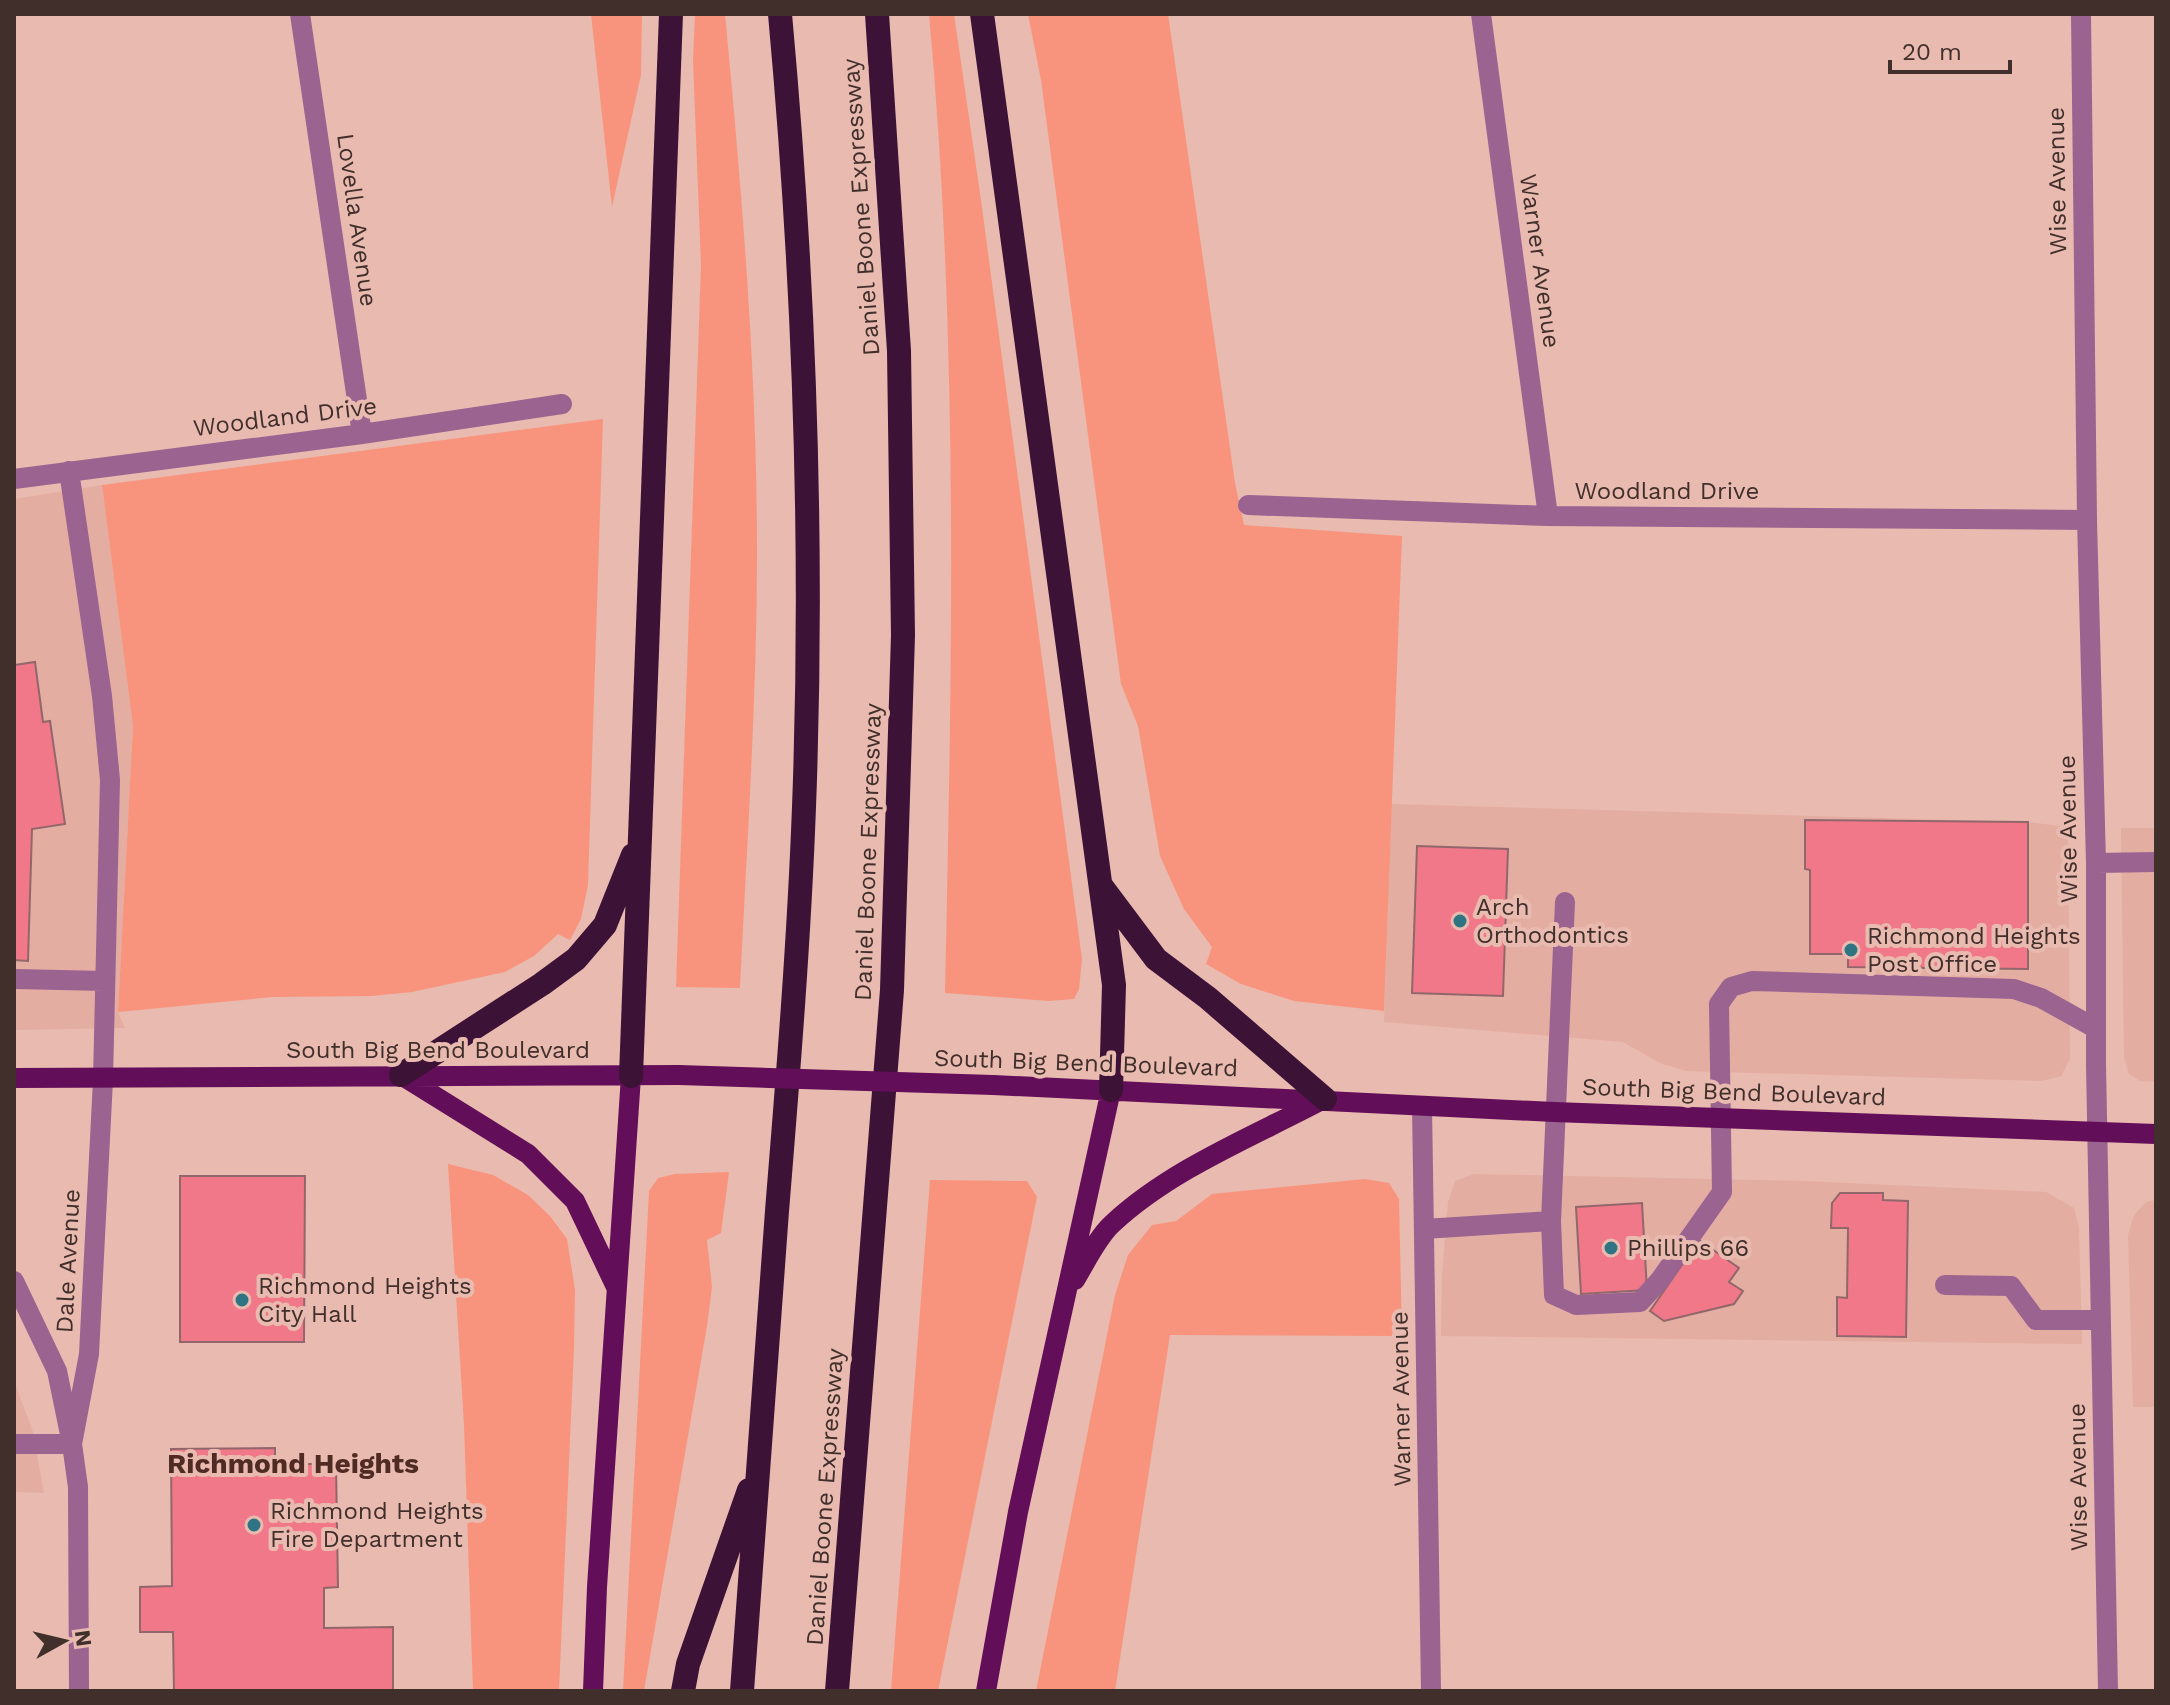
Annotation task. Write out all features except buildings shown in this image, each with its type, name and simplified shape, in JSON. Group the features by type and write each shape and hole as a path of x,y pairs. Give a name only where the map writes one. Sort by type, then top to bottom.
{"highway":[{"path":"631,1076 671,14"},
{"path":"742,1691 797,947 806,678 803,373 780,14"},
{"name":"Daniel Boone Expressway","path":"837,1691 892,990 902,666 903,489 899,351 877,14"},
{"path":"982,14 1114,985 1111,1090"},
{"path":"401,1075 576,959 605,925 639,838"},
{"path":"1101,885 1156,959 1208,998 1325,1099"},
{"path":"683,1691 688,1664 760,1457"}],"main road":[{"name":"South Big Bend Boulevard","path":"14,1078 103,1080 401,1075 679,1075 993,1085 1554,1112 2156,1134"},
{"path":"401,1075 528,1154 575,1201 617,1289"},
{"path":"593,1691 597,1587 631,1076"},
{"path":"986,1691 1018,1512 1111,1090"},
{"path":"1068,1290 1110,1226 1130,1210 1183,1173 1325,1099"}],"street":[{"name":"Lovella Avenue","path":"300,14 362,434"},
{"name":"Warner Avenue","path":"1481,14 1548,516"},
{"name":"Wise Avenue","path":"2081,14 2108,1691"},
{"name":"Woodland Drive","path":"14,479 362,434 562,404"},
{"name":"Dale Avenue","path":"69,471 102,696 110,780 103,1080 89,1354 72,1444"},
{"name":"Woodland Drive","path":"1248,505 1548,516 2087,520"},
{"path":"2096,863 2156,862"},
{"path":"1565,902 1551,1221 1554,1295 1576,1305 1640,1302 1660,1280 1722,1192 1719,1004 1731,987 1752,981 2014,989 2041,998 2095,1028"},
{"path":"14,979 105,981"},
{"name":"Warner Avenue","path":"1422,1106 1431,1691"},
{"path":"1424,1229 1551,1221"},
{"name":"Dale Avenue","path":"14,1281 57,1371 72,1444 78,1487 79,1691"},
{"path":"1945,1285 2011,1286 2036,1320 2101,1320"},
{"path":"14,1444 72,1444"}],"shaded area":[{"path":"591,14 642,14 641,75 612,207"},
{"path":"695,14 725,14 743,215 751,350 757,606 740,988 676,987 701,265 693,61"},
{"path":"929,14 954,14 1082,959 1079,989 1074,999 1049,1001 945,993 951,503 945,259"},
{"path":"1028,14 1168,14 1235,483 1244,525 1402,536 1384,1011 1294,1001 1241,984 1206,964 1212,947 1184,909 1160,856 1138,726 1121,684 1041,80"},
{"path":"603,419 588,885 581,919 570,940 558,934 534,956 505,972 412,992 372,996 273,997 118,1012 133,726 102,485"},
{"path":"102,485 133,726 118,1012 125,1028 14,1030 14,499"},
{"path":"1391,804 2028,822 2068,827 2070,1059 2061,1076 2042,1081 1686,1071 1660,1063 1623,1042 1384,1022"},
{"path":"2121,828 2156,828 2156,1082 2140,1081 2129,1074 2124,1058"},
{"path":"448,1164 493,1175 528,1195 550,1216 567,1239 575,1290 574,1348 559,1691 473,1691 464,1425"},
{"path":"729,1172 721,1233 707,1240 712,1287 707,1326 644,1691 623,1691 649,1191 658,1178 675,1174"},
{"path":"1474,1174 1805,1181 2046,1192 2074,1208 2079,1227 2082,1344 1441,1336 1448,1202 1455,1181"},
{"path":"1365,1179 1389,1183 1399,1199 1402,1336 1170,1335 1115,1691 1036,1691 1115,1295 1128,1255 1152,1225 1176,1221 1212,1194"},
{"path":"930,1180 1027,1181 1037,1197 938,1691 891,1691"},
{"path":"2156,1200 2156,1407 2133,1407 2128,1235 2134,1215 2146,1202"},
{"path":"14,1381 33,1432 44,1493 14,1492"}],"place":[{"name":"Arch Orthodontics","path":"1460,921"},
{"name":"Richmond Heights Post Office","path":"1851,950"},
{"name":"Phillips 66","path":"1611,1248"},
{"name":"Richmond Heights City Hall","path":"242,1300"},
{"name":"Richmond Heights Fire Department","path":"254,1525"}],"district":[{"name":"Richmond Heights","path":"293,1463"}]}
